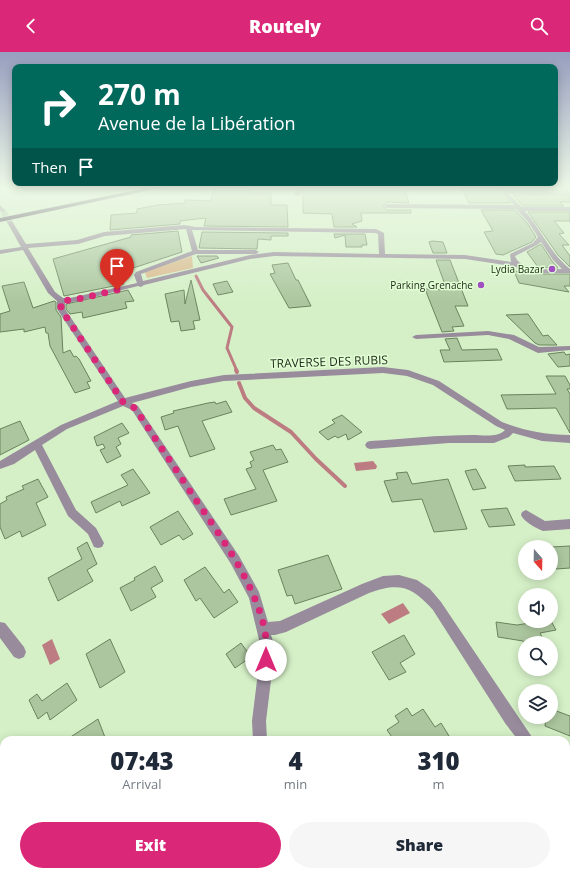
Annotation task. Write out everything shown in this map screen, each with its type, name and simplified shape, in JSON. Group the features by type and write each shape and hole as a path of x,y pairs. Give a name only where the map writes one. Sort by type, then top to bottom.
{"street":[{"path":"12,225 52,293 61,301 78,299 141,285 250,257 274,254"},
{"path":"533,225 556,259 570,272"},
{"path":"188,228 195,252"},
{"path":"0,252 25,247 78,242 104,234 188,228 376,231 381,233 382,255"},
{"path":"492,260 504,259 535,244 541,238"},
{"path":"535,244 546,246"},
{"path":"141,285 137,275 138,273 195,252 224,251 274,254 465,257 519,265 538,271 570,272"},
{"path":"512,255 514,261 519,265"},
{"path":"61,301 61,309 123,402 135,408 235,560 254,596 264,628 268,648 259,721 260,736"},
{"path":"416,337 500,334 511,337 538,350 570,348"},
{"name":"TRAVERSE DES RUBIS","path":"0,465 10,461 64,427 123,402 191,384 224,378 383,370 408,373 436,383 499,424 511,429 538,437 570,439"},
{"path":"370,445 449,439 494,438 506,435 511,429"},
{"path":"37,444 74,516 92,531 98,543"},
{"path":"526,515 543,526 570,524"},
{"path":"264,628 275,629 281,627 366,588 383,582 399,581 412,584 426,593 437,606 510,718 524,736"},
{"path":"0,628 19,652"}],"shaded area":[{"path":"192,256 193,268 147,278 145,272"},
{"path":"373,461 377,466 376,469 356,471 354,463"},
{"path":"403,603 410,613 389,624 381,614"},
{"path":"52,639 60,659 50,665 42,645"}],"building":[{"path":"110,225 163,225 110,230"},
{"path":"288,225 288,227 204,226"},
{"path":"334,225 354,225 357,227 334,227"},
{"path":"490,225 529,225 536,237 532,242 503,255 496,254 484,232 493,231"},
{"path":"537,225 558,225 564,233 559,234 569,245 562,245 570,256 570,267 558,255"},
{"path":"178,231 182,252 118,273 124,284 64,296 53,259 131,237 131,235"},
{"path":"202,232 288,233 288,236 271,236 271,240 258,239 257,249 199,248"},
{"path":"334,234 365,234 367,245 362,245 362,247 346,247 345,235 335,238"},
{"path":"429,242 443,242 447,253 433,253"},
{"path":"541,244 558,268 538,267 527,252"},
{"path":"197,256 217,256 219,258 201,263"},
{"path":"436,260 450,260 468,306 455,306 464,326 452,327 454,331 442,332 425,289 447,290"},
{"path":"288,263 311,306 289,308 270,274 275,273 272,265"},
{"path":"514,271 538,274 570,274 570,286 564,286 569,292 519,283"},
{"path":"191,280 200,320 193,321 195,329 181,331 179,321 171,322 165,294 184,290 185,304"},
{"path":"227,281 233,292 218,295 213,284"},
{"path":"24,282 33,308 54,301 56,302 56,310 61,317 63,353 70,350 74,357 76,356 79,359 91,381 87,382 90,388 75,393 50,346 48,333 46,333 45,327 24,332 24,329 0,332 0,314 10,311 2,286"},
{"path":"128,290 134,301 125,302 127,308 83,318 82,312 70,314 66,309 66,304"},
{"path":"528,314 543,336 548,335 557,345 539,345 535,343 506,315"},
{"path":"457,338 462,350 497,349 502,360 444,362 440,350 450,350 445,339"},
{"path":"564,352 566,355 570,354 570,366 558,367 548,354"},
{"path":"546,376 565,376 570,385 570,389 567,389 570,394 570,433 556,408 507,409 501,395 556,394"},
{"path":"226,401 232,412 202,421 215,449 190,457 178,426 165,430 161,417 174,413 173,411 208,403 215,402 216,404"},
{"path":"342,415 362,432 348,440 346,434 338,438 335,436 328,440 319,432 335,423 332,420"},
{"path":"20,421 29,440 0,455 0,429"},
{"path":"122,423 129,433 118,438 121,444 116,447 121,456 107,463 100,450 105,448 103,444 97,446 94,437"},
{"path":"273,445 276,450 281,449 288,462 263,470 277,501 231,515 224,499 256,489 246,469 252,467 250,462 254,460 250,452"},
{"path":"525,465 525,467 554,466 561,479 515,481 508,466"},
{"path":"133,469 150,493 122,506 120,501 96,513 91,502 128,485 121,475"},
{"path":"476,469 486,488 473,490 465,471"},
{"path":"407,472 412,484 448,479 467,529 434,532 422,499 392,502 384,481 398,479 396,473"},
{"path":"38,479 48,497 36,503 46,525 22,537 20,531 5,539 0,527 0,504 7,500 6,497 24,489 22,486"},
{"path":"507,508 515,525 489,527 481,510"},
{"path":"178,511 193,534 183,540 179,535 161,545 150,527"},
{"path":"87,542 97,564 87,570 93,581 58,601 48,578 82,559 77,548"},
{"path":"570,546 570,568 558,569 558,547"},
{"path":"328,555 342,589 295,604 292,595 287,596 278,570"},
{"path":"155,566 163,581 151,588 156,597 131,611 120,588 135,580 134,578"},
{"path":"205,567 224,593 229,589 238,602 214,618 200,598 196,601 184,580"},
{"path":"496,622 517,625 518,628 555,628 556,630 540,633 542,636 518,636 518,640 498,637"},
{"path":"404,635 415,654 400,663 406,672 389,680 372,652"},
{"path":"110,639 125,672 100,688 86,654"},
{"path":"241,643 251,657 235,668 226,654"},
{"path":"67,683 77,700 50,720 47,712 38,719 29,700 37,694 42,701"},
{"path":"407,708 412,716 423,709 435,727 441,723 449,736 391,736 387,730 399,722 395,716"},
{"path":"558,712 570,716 570,736 545,726 545,724 558,724"},
{"path":"98,719 104,736 72,736"}],"waterway":[{"path":"196,276 203,290 232,327 227,348 237,371"},
{"path":"239,383 245,398 254,408 291,432 316,459 345,486"}],"place":[{"name":"Lydia Bazar","path":"552,269"},
{"name":"Parking Grenache","path":"481,285"}],"route":[{"path":"117,290 78,299 61,301 60,306 123,402 135,408 235,560 254,596 264,628 268,648 266,660"}]}
